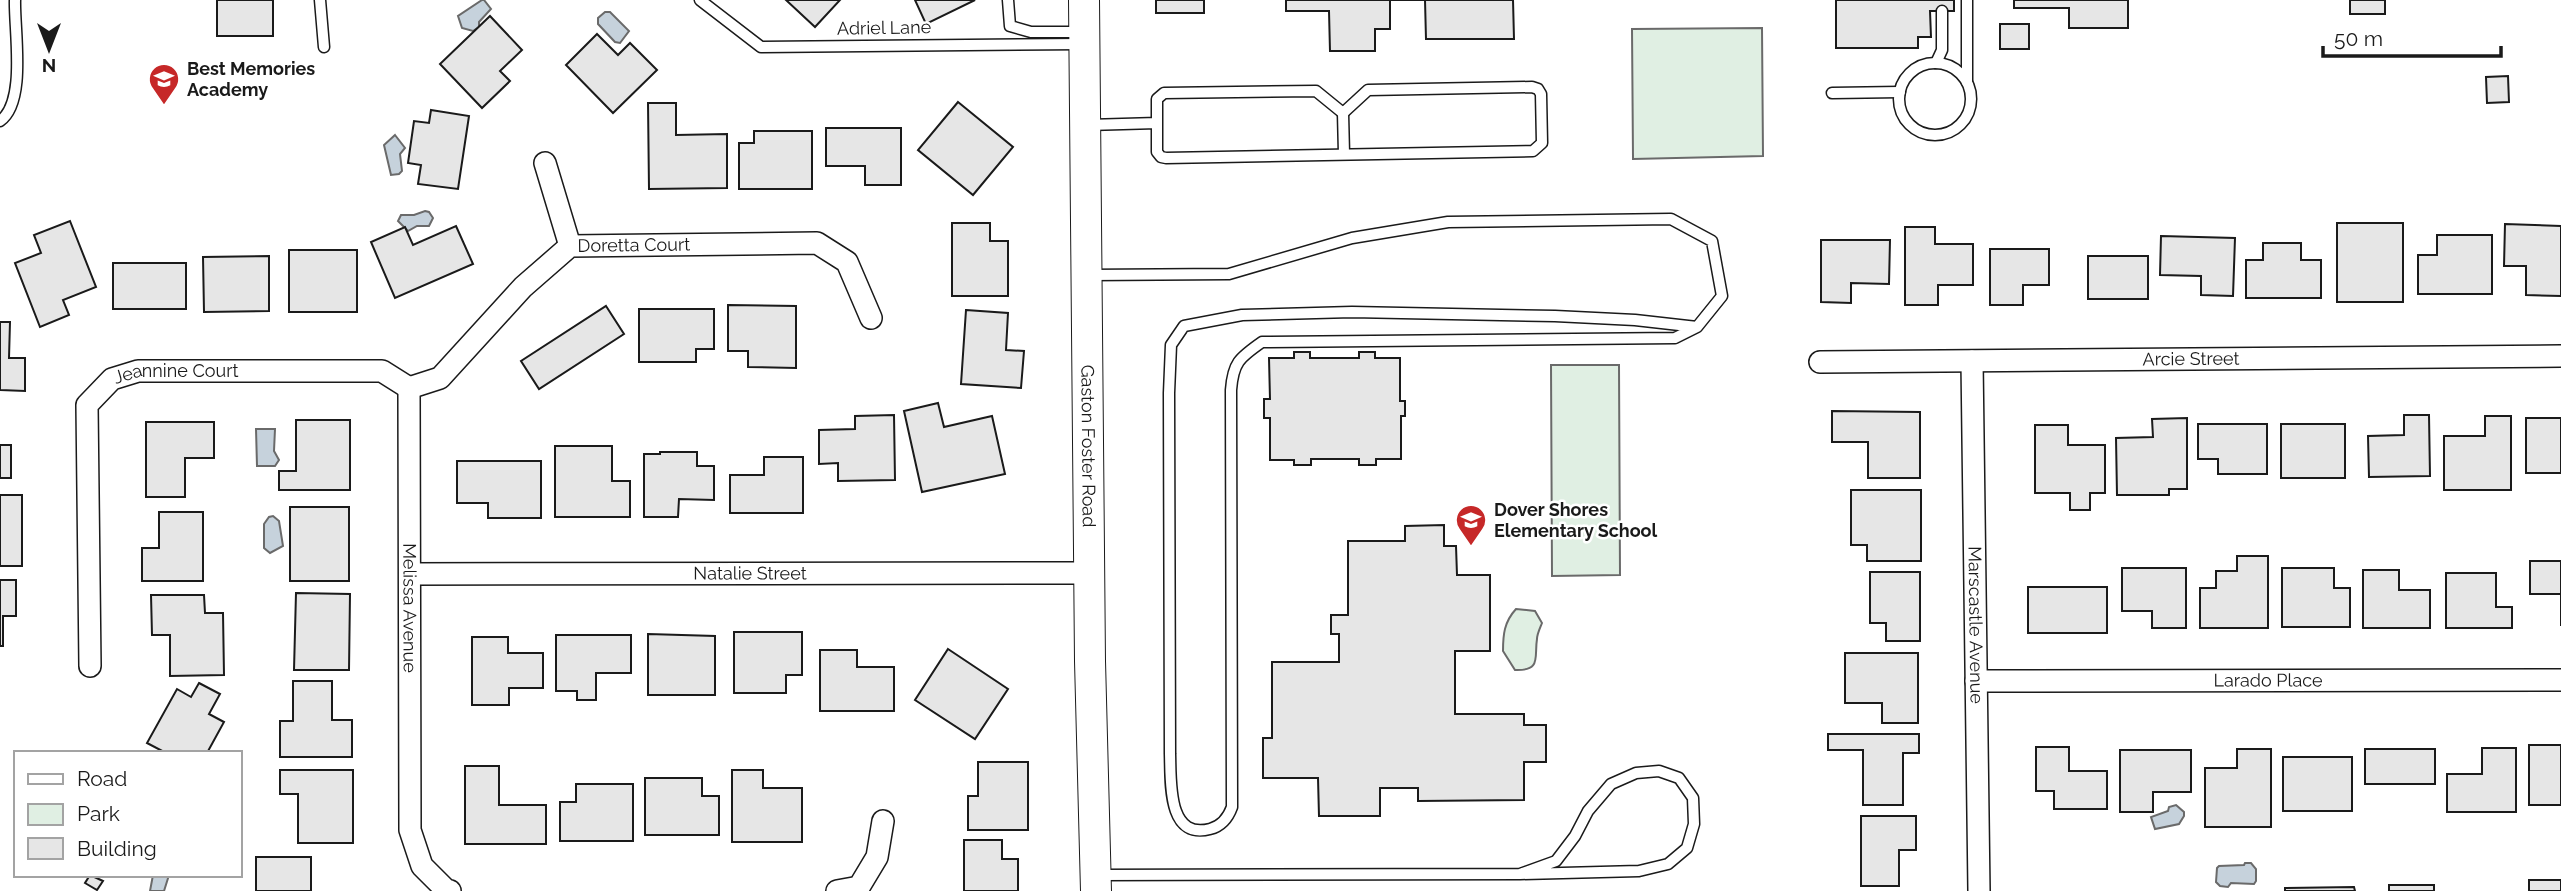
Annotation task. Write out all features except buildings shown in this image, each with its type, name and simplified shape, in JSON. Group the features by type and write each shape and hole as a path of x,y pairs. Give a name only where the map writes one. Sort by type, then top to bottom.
{"street":[{"name":"Gaston Foster Road","path":"1084,0 1089,573 1096,883"},
{"path":"545,163 570,246"},
{"name":"Doretta Court","path":"409,388 440,378 523,287 570,246 817,243 847,262 871,318"},
{"name":"Arcie Street","path":"1819,362 2561,356"},
{"name":"Marscastle Avenue","path":"1972,361 1979,891"},
{"name":"Jeannine Court","path":"90,666 87,405 111,379 138,371 382,371 409,388"},
{"name":"Melissa Avenue","path":"409,388 410,830 422,866 450,891"},
{"name":"Natalie Street","path":"410,574 1089,573"},
{"name":"Larado Place","path":"1976,681 2561,680"},
{"path":"837,891 859,887 877,857 883,821"}],"lane":[{"path":"0,121 6,116 15,98 15,0"},
{"path":"320,0 324,47"},
{"name":"Adriel Lane","path":"700,0 761,47 1002,44 1084,38"},
{"path":"1008,0 1010,26 1031,32 1084,38"},
{"path":"1967,0 1967,82 1971,104 1967,115 1952,131 1941,135 1930,135 1910,125 1903,116 1899,104 1900,92 1905,80 1913,71 1924,65 1949,66 1959,72 1967,82"},
{"path":"1936,64 1942,50 1942,10"},
{"path":"1343,113 1316,91 1164,93 1157,99 1157,152 1161,157 1533,151 1542,143 1541,94 1538,89 1532,87 1368,90 1343,113 1343,154"},
{"path":"1832,93 1900,92"},
{"path":"1085,125 1157,123"},
{"path":"1087,275 1229,274 1352,238 1448,222 1671,219 1712,241 1722,296 1697,327 1675,338 1262,342 1243,354 1233,369 1231,390 1232,807 1227,820 1212,829 1197,831 1183,824 1175,813 1170,754 1169,393 1171,345 1184,326 1242,315 1352,312 1569,317 1635,320 1697,327"},
{"path":"1096,883 1520,874 1639,870 1668,864 1687,848 1694,824 1693,798 1679,778 1659,771 1636,773 1611,784 1588,811 1575,836 1556,861 1520,874"}],"green space":[{"path":"1762,28 1763,156 1633,159 1632,29"},
{"path":"1551,365 1619,365 1620,575 1552,576"},
{"path":"1516,609 1535,611 1542,623 1537,637 1535,662 1524,670 1515,670 1503,651 1505,629"}],"shaded area":[{"path":"482,0 491,9 479,22 479,27 473,31 462,28 458,16"},
{"path":"605,12 610,12 629,31 620,43 615,42 598,24 598,18"},
{"path":"395,135 405,148 400,154 402,171 391,175 384,145"},
{"path":"425,211 433,218 429,226 417,226 408,231 398,221 401,215 414,215"},
{"path":"256,429 275,429 274,451 279,460 275,466 257,466"},
{"path":"273,516 279,521 283,546 270,553 264,548 264,524"},
{"path":"2176,805 2184,812 2179,824 2155,829 2151,817"},
{"path":"2251,863 2256,869 2254,884 2231,883 2228,887 2220,886 2216,882 2219,866"},
{"path":"153,877 168,877 164,891 150,891"}],"place":[{"name":"Best Memories Academy","path":"164,106"},
{"name":"Dover Shores Elementary School","path":"1471,547"}]}
